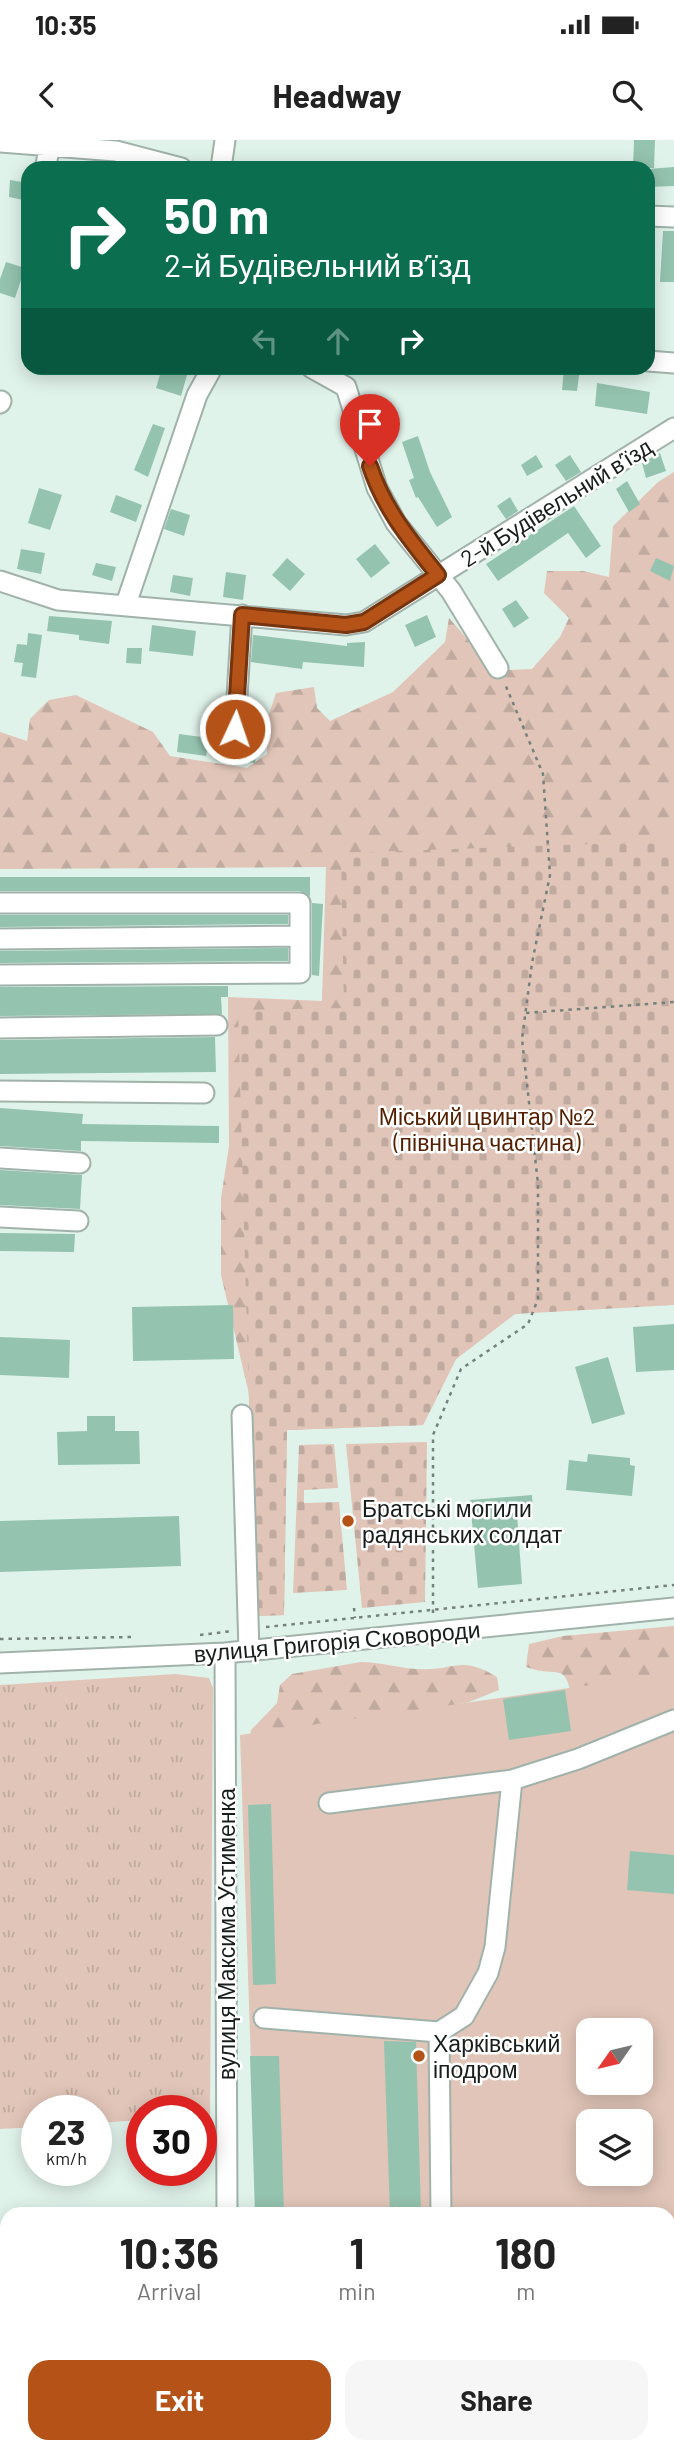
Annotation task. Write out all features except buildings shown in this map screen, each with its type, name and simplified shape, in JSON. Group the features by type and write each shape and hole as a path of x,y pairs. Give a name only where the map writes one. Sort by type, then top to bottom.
{"street":[{"path":"222,161 225,140"},
{"path":"0,142 50,148 116,151 154,161"},
{"path":"47,161 50,148"},
{"path":"655,216 674,217"},
{"path":"655,362 674,363"},
{"path":"126,604 197,395 208,375"},
{"path":"325,375 346,387 377,488 396,523 451,591 498,668"},
{"name":"2-й Будівельний в’їзд","path":"3,587 58,600 346,625 364,622 674,428"},
{"path":"235,729 242,615"},
{"path":"0,903 300,903 300,973 0,975"},
{"path":"0,939 300,936"},
{"path":"0,1028 217,1025"},
{"path":"0,1091 204,1093"},
{"path":"0,1158 79,1163"},
{"path":"0,1217 78,1221"},
{"path":"242,1415 249,1651"},
{"name":"вулиця Григорія Сковороди","path":"0,1663 225,1653 674,1608"},
{"name":"вулиця Максима Устименка","path":"225,1653 228,2207"},
{"path":"329,1802 512,1780 578,1759 674,1720"},
{"path":"264,2018 439,2032 464,2016 488,1973 495,1947 512,1780"},
{"path":"439,2032 441,2207"}],"path":[{"path":"433,1633 430,1435 461,1368 528,1324 538,1298 538,1184 522,1039 550,875 543,774 498,668"},
{"path":"526,1013 674,1002"},
{"path":"195,1636 250,1628 674,1585"},
{"path":"354,1608 355,1618"},
{"path":"0,1639 140,1637"}],"green space":[{"name":"Міський цвинтар №2 (північна частина)","path":"674,472 674,1297 515,1314 456,1359 423,1425 287,1430 284,1615 255,1616 249,1394 221,1275 221,1198 229,1146 228,997 322,1001 326,867 0,869 0,732 27,741 30,719 49,700 76,695 153,732 170,756 247,768 267,754 267,720 276,693 314,687 317,708 330,721 393,692 445,642 449,618 470,642 507,670 532,669 560,637 569,618 544,593 547,571 583,571 609,577 613,526 658,482"},
{"name":"Міський цвинтар №2 (північна частина)","path":"674,841 674,1305 515,1314 456,1359 423,1425 287,1430 284,1615 255,1616 238,1010 344,1008 341,853"},
{"path":"427,1442 425,1602 362,1608 346,1444"},
{"path":"334,1444 338,1488 304,1490 304,1503 339,1502 347,1590 293,1593 299,1445"},
{"path":"674,1626 674,1704 574,1706 564,1676 526,1667 529,1644 563,1636"},
{"path":"361,1662 417,1669 474,1666 497,1677 499,1690 469,1702 249,1750 251,1730 277,1703 280,1685 292,1674"},
{"name":"Харківський іподром","path":"674,1673 674,2207 256,2207 240,1735"},
{"path":"176,1674 209,1678 213,1688 210,2095 126,2095 126,2121 112,2122 112,2095 21,2095 21,2128 0,2129 0,1685"}],"place":[{"name":"Братські могили радянських солдат","path":"348,1521"},
{"name":"Харківський іподром","path":"419,2056"}],"route":[{"path":"235,729 242,615 346,625 364,622 438,575 396,523 377,488 370,466"}]}
